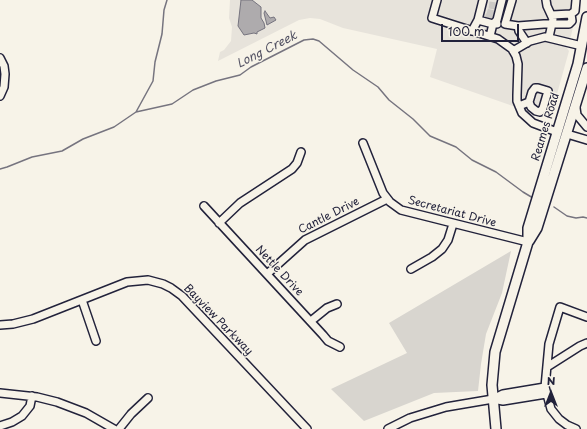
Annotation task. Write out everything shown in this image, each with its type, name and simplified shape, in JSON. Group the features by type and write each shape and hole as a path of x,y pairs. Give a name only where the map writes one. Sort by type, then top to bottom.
{"main road":[{"name":"Reames Road","path":"528,242 528,228 582,46 587,18"},
{"name":"Reames Road","path":"496,429 493,399 493,370 495,352 528,242 537,228 587,68"},
{"path":"567,134 566,117 574,88 572,81"},
{"path":"546,200 547,174 558,141 557,132"}],"street":[{"path":"437,0 432,18 501,40 513,51 518,64 517,95 522,113 533,123 557,132"},
{"path":"506,24 512,0"},
{"path":"546,0 552,16 552,24 548,38"},
{"path":"552,16 571,14 575,11 576,0"},
{"path":"472,31 491,10"},
{"path":"491,10 500,23 518,26 569,24 572,22 571,14"},
{"path":"490,36 491,10"},
{"path":"518,26 519,31 527,42"},
{"path":"513,51 535,38 548,38 582,46"},
{"path":"0,58 4,66 5,74 4,87 0,96"},
{"path":"535,88 548,91 543,108 540,112 536,111 529,102 535,88"},
{"path":"519,106 529,102"},
{"path":"576,106 577,115 587,128"},
{"path":"567,134 587,140"},
{"name":"Secretariat Drive","path":"364,143 380,186 387,199 401,210 528,242"},
{"path":"219,223 240,202 292,169 297,163 300,152"},
{"name":"Cantle Drive","path":"267,274 305,240 387,199"},
{"name":"Nettle Drive","path":"204,206 328,340 340,347"},
{"path":"411,269 432,257 442,249 448,240 453,224"},
{"name":"Bayview Parkway","path":"0,325 13,324 33,319 127,282 136,280 154,281 171,288 182,296 307,429"},
{"path":"82,300 96,341"},
{"path":"311,321 327,308 337,304"},
{"path":"576,429 565,427 551,408 546,390 549,344 560,307 587,317"},
{"path":"547,367 587,343"},
{"path":"388,429 432,410 493,399 504,401 546,390"},
{"path":"0,393 32,396 57,402 77,409 114,429"},
{"path":"0,426 12,422 22,416 30,406 32,396"},
{"path":"120,429 131,414 148,398"}],"shaded area":[{"path":"230,0 579,0 571,36 566,47 569,51 550,119 430,77 437,49 343,28 320,19 310,18 299,20 218,61 220,52 224,50 231,41 232,27 229,18"},
{"path":"241,0 252,0 261,7 261,18 265,28 257,32 257,34 254,33 244,35 238,26"},
{"path":"265,11 270,18 274,17 276,20 267,25 264,13"},
{"path":"511,251 502,293 486,334 478,391 434,393 364,421 331,389 407,353 389,323"}],"waterway":[{"path":"136,112 153,81 155,62 162,34 164,10 167,0"},
{"name":"Long Creek","path":"0,169 32,157 62,151 83,139 114,127 136,112 172,104 193,90 216,81 240,75 251,67 304,40 313,39 319,41 353,70 378,87 389,100 413,119 430,136 456,147 472,160 496,172 533,198"},
{"name":"Long Creek","path":"554,207 567,216 587,218"}],"tunnel":[{"path":"489,5 496,6"},
{"path":"487,12 494,14"},
{"path":"485,17 493,19"}]}
